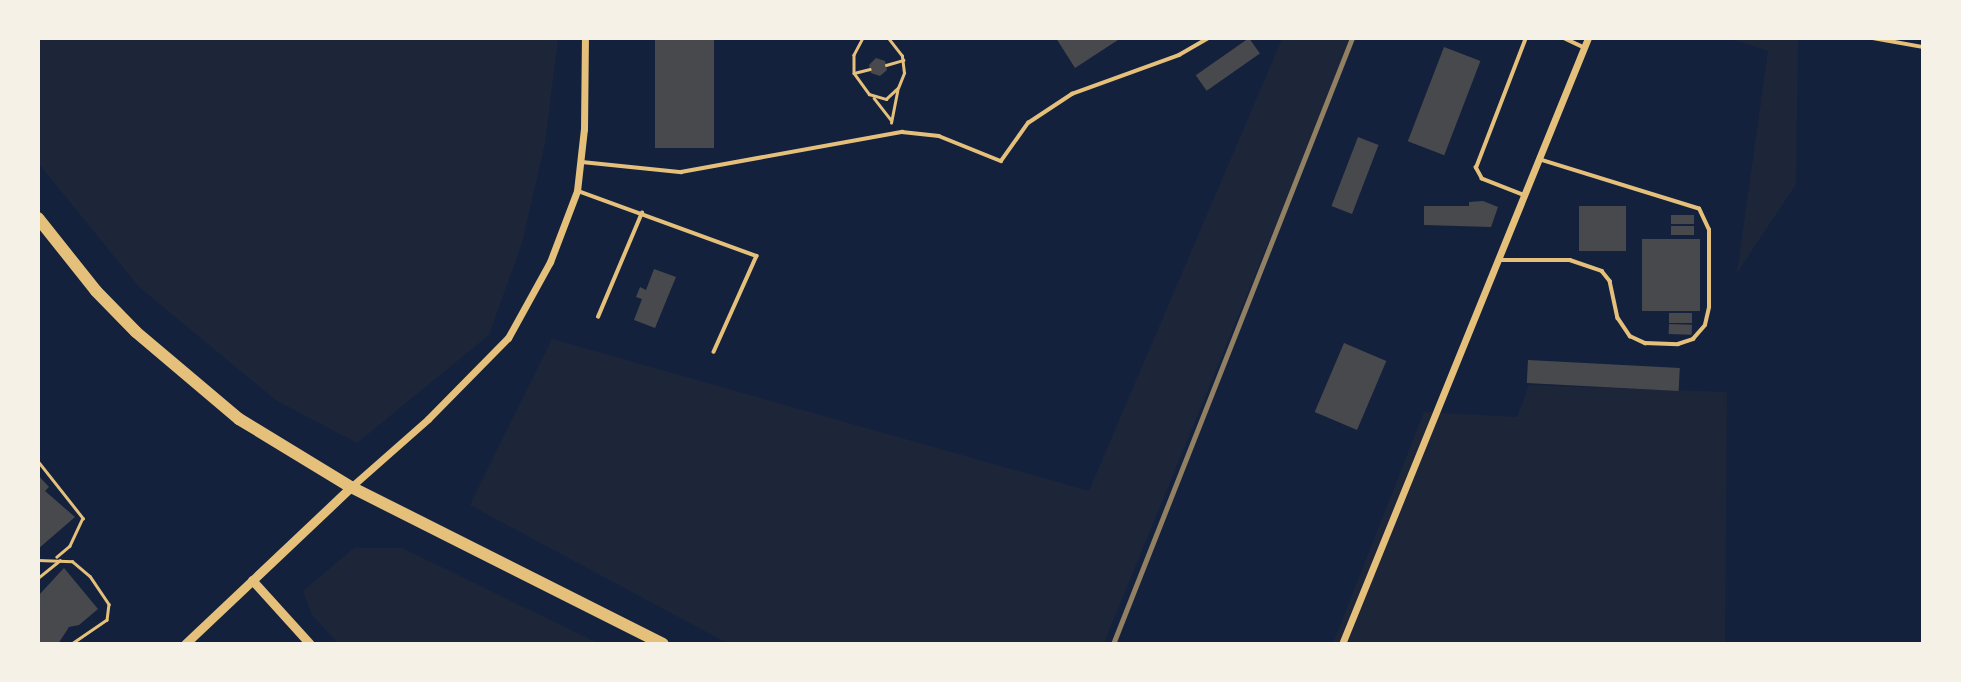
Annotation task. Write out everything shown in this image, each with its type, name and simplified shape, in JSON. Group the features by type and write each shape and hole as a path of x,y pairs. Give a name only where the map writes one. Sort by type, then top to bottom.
{"highway":[{"path":"38,218 96,291 180,373 239,419 351,487 663,643"}],"street":[{"path":"184,643 428,419 508,338 550,262 576,191 580,162 584,38"},
{"path":"1342,643 1541,160 1588,38"},
{"path":"252,580 310,643"}],"lane":[{"path":"580,162 681,172 902,132 939,136 1001,161 1028,123 1072,94 1188,51 1209,38"},
{"path":"1526,38 1476,168 1482,179 1526,196"},
{"path":"1564,38 1584,48"},
{"path":"1873,38 1923,47"},
{"path":"1500,260 1570,260 1602,271 1610,281 1618,318 1630,336 1645,343 1678,344 1693,339 1704,325 1709,307 1709,230 1699,209 1541,160"},
{"path":"576,191 757,256 714,352"},
{"path":"598,317 642,213"}],"path":[{"path":"861,38 857,46 854,73 891,122 903,60 888,38"},
{"path":"886,65 903,60"},
{"path":"854,73 870,69"},
{"path":"869,94 886,99 898,88"},
{"path":"38,461 83,518 70,546 38,578"},
{"path":"38,560 59,558 84,569 109,604 107,620 72,643"},
{"path":"38,567 44,573"}],"shaded area":[{"path":"38,39 558,39 545,143 522,243 489,335 357,443 277,401 139,287 39,164"},
{"path":"1282,39 1352,39 1104,643 727,643 470,505 552,339 1089,491"},
{"path":"1732,39 1798,39 1796,184 1737,273 1768,51"},
{"path":"1529,385 1727,392 1725,643 1333,644 1424,412 1517,417"},
{"path":"354,548 402,548 598,643 338,643 312,615 303,591"}],"building":[{"path":"655,38 714,38 714,148 655,148"},
{"path":"1056,38 1121,38 1075,68"},
{"path":"1249,38 1260,54 1207,91 1196,75"},
{"path":"1444,47 1480,61 1444,155 1408,141"},
{"path":"876,58 885,61 887,70 880,76 871,73 869,65"},
{"path":"1358,137 1379,145 1352,214 1331,206"},
{"path":"1483,201 1498,207 1491,227 1424,225 1424,206 1469,206 1469,202"},
{"path":"1579,206 1626,206 1626,251 1579,251"},
{"path":"1671,215 1694,215 1694,224 1671,224"},
{"path":"1671,226 1694,226 1694,235 1671,235"},
{"path":"1642,239 1700,239 1700,311 1642,311"},
{"path":"654,269 676,277 655,328 634,320 642,299 636,297 640,287 646,290"},
{"path":"1669,313 1692,313 1692,323 1669,323"},
{"path":"1669,324 1692,325 1692,335 1669,334"},
{"path":"1344,343 1386,361 1357,430 1315,412"},
{"path":"1528,360 1680,368 1679,391 1527,383"},
{"path":"38,475 49,487 45,491 75,517 38,549"},
{"path":"64,568 98,609 79,625 69,627 58,644 38,644 38,596"}],"railway":[{"path":"1113,644 1352,38"}]}
